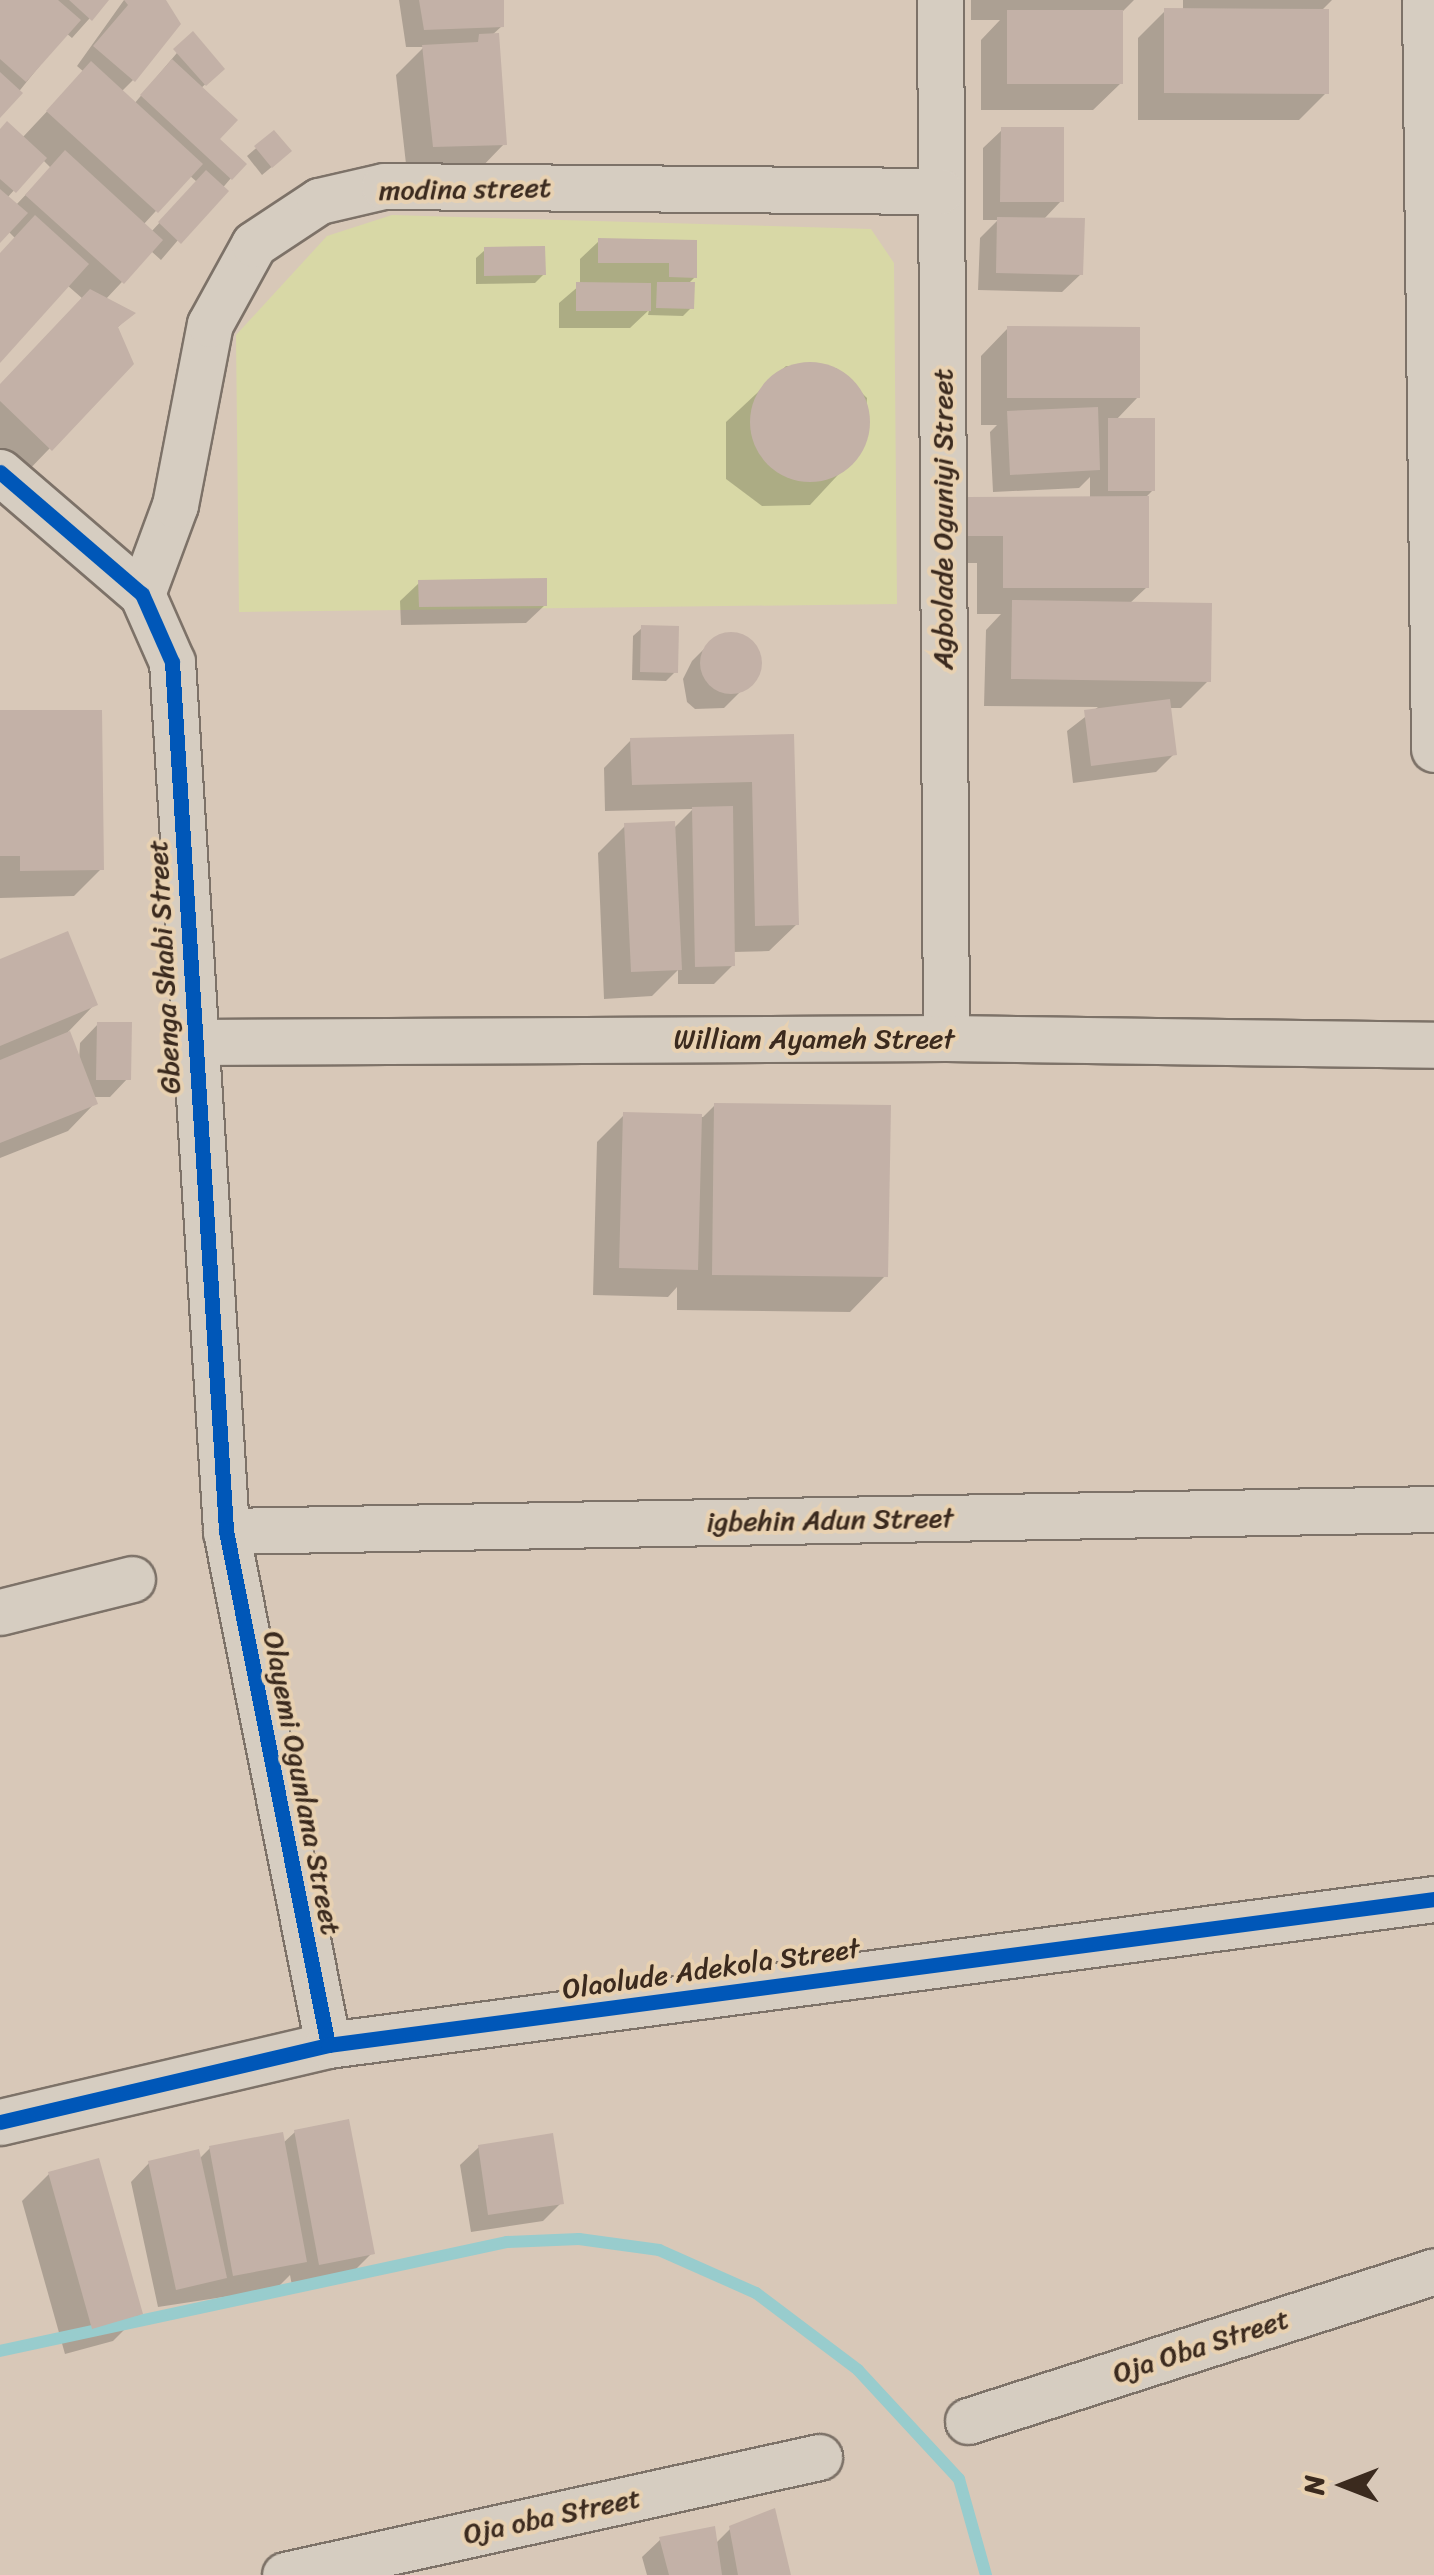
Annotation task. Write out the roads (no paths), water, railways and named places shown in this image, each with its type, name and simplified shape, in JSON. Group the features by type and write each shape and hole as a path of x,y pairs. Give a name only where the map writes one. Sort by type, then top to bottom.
{"street":[{"name":"Agbolade Oguniyi Street","path":"940,0 946,1038"},
{"path":"1426,0 1434,749"},
{"name":"modina street","path":"142,594 175,505 210,324 254,244 319,201 384,186 940,191"},
{"name":"Gbenga Shabi Street","path":"0,472 142,594 172,662 226,1531"},
{"name":"William Ayameh Street","path":"193,1042 946,1038 1434,1045"},
{"name":"igbehin Adun Street","path":"226,1531 1434,1509"},
{"name":"Olayemi Ogunlana Street","path":"226,1531 328,2045"},
{"path":"0,1612 132,1579"},
{"name":"Olaolude Adekola Street","path":"0,2122 328,2045 1434,1899"},
{"name":"Oja Oba Street","path":"968,2422 1434,2270"},
{"name":"Oja oba Street","path":"285,2575 819,2457"}],"waterway":[{"path":"0,2351 507,2242 579,2239 659,2250 756,2293 858,2370 959,2479 986,2575"}]}
